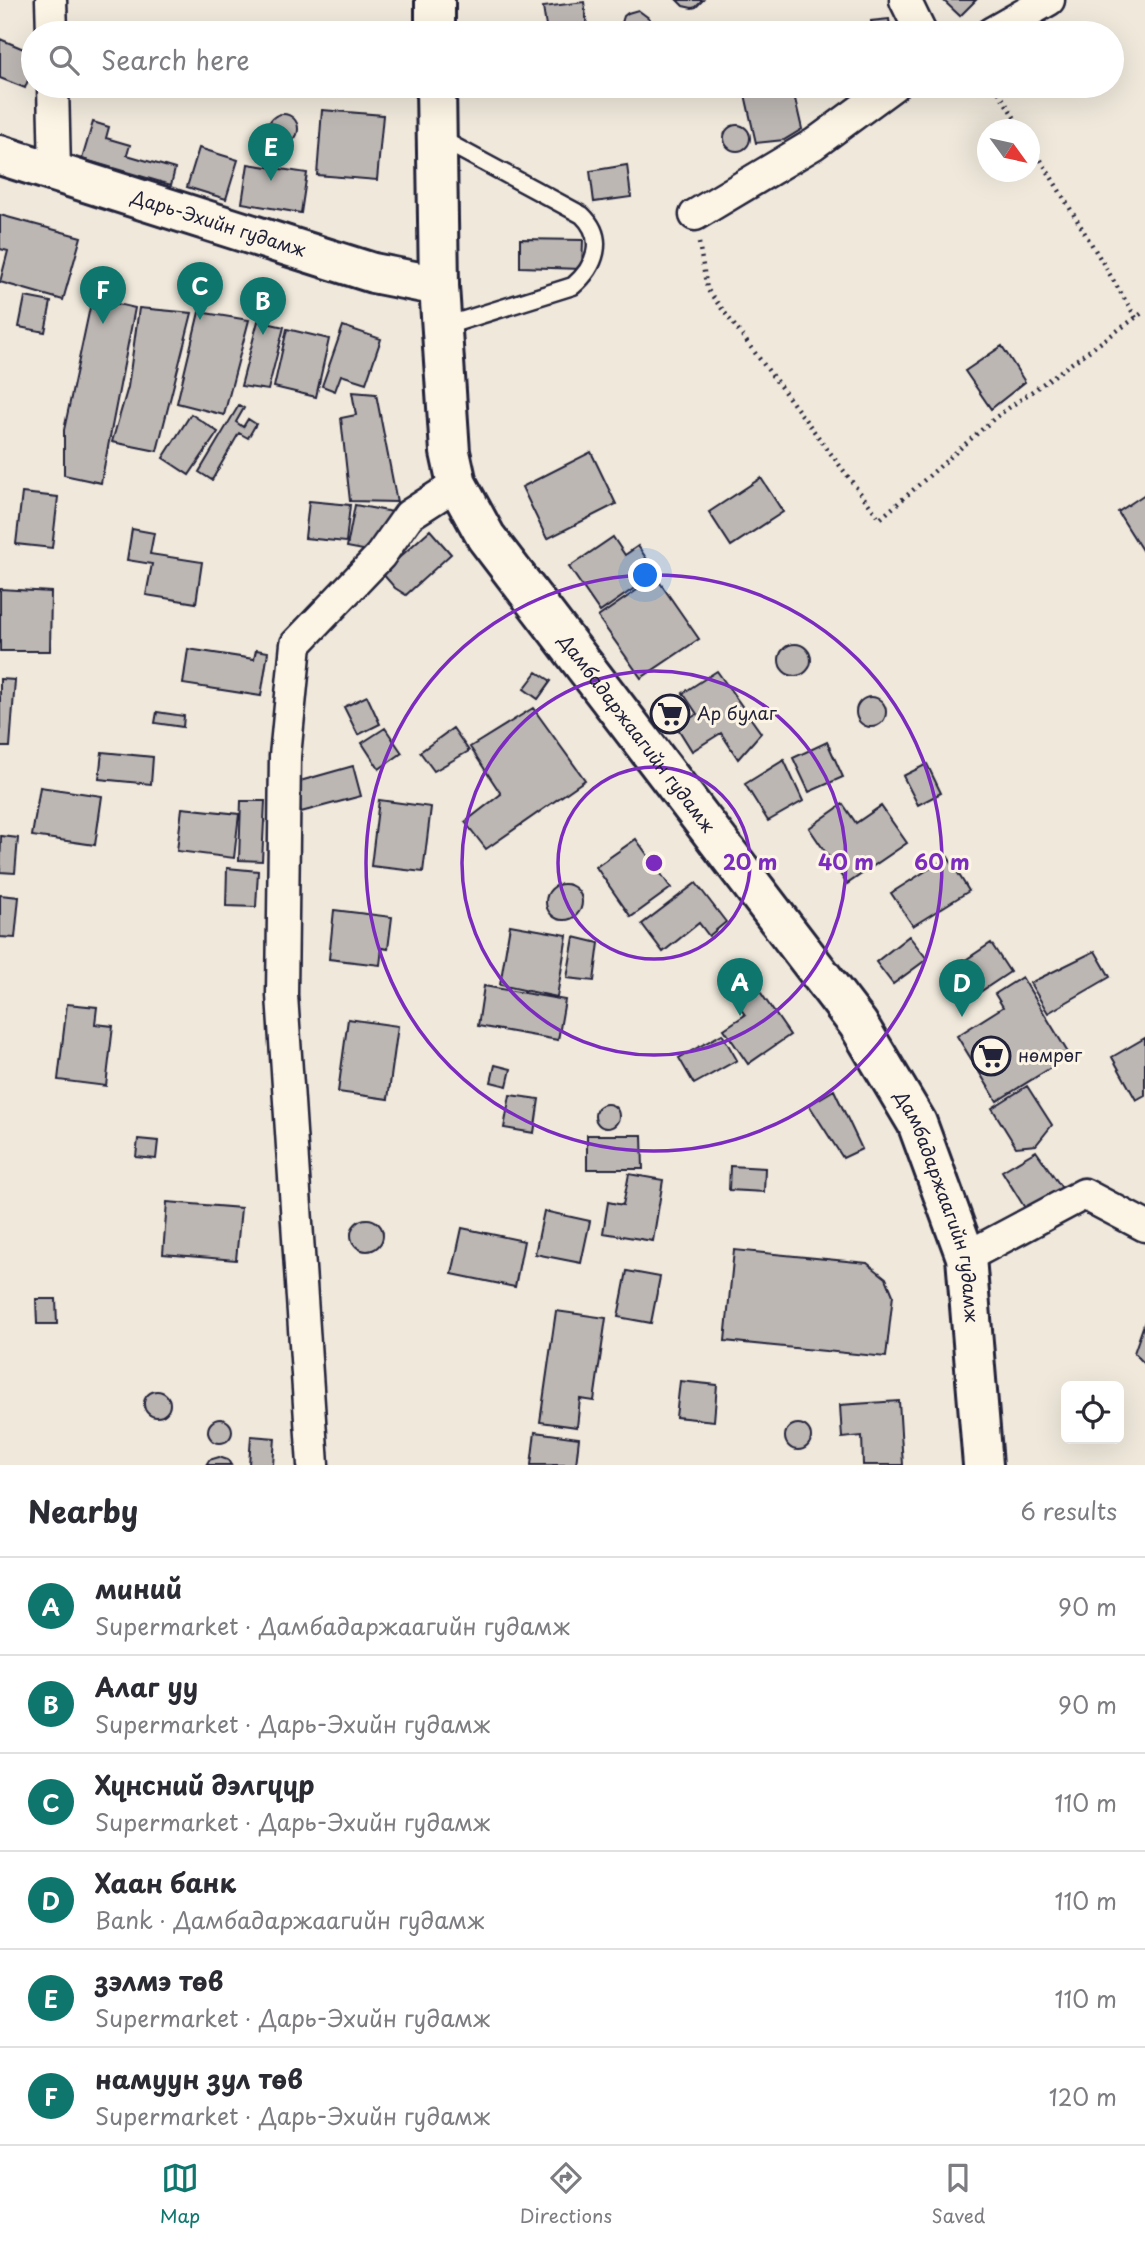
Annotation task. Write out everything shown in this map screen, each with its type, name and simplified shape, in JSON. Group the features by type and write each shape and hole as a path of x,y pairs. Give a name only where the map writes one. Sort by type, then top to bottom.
{"main road":[{"path":"435,0 435,21"},
{"name":"Дамбадаржаагийн гудамж","path":"436,98 439,286 450,452 457,484 486,537 858,1024 917,1123 967,1257 983,1465"},
{"name":"Дарь-Эхийн гудамж","path":"0,155 373,272 439,286"}],"street":[{"path":"51,0 52,21"},
{"path":"905,0 915,21"},
{"path":"1012,21 1049,0"},
{"path":"53,98 55,171"},
{"path":"695,215 814,144 877,98"},
{"path":"313,1465 282,995 285,756 296,645 380,556 409,515 457,484"},
{"path":"967,1257 1084,1194 1145,1226"}],"lane":[{"path":"437,137 582,215 590,222 595,236 594,263 586,275 573,286 442,327"}],"path":[{"path":"1002,98 1015,119"},
{"path":"1040,159 1136,318"},
{"path":"695,215 707,289 880,519 996,417 1145,311"}],"building":[{"path":"677,0 703,0 692,8 683,6"},
{"path":"943,0 976,0 960,16"},
{"path":"584,2 586,21 545,21 543,7"},
{"path":"638,10 650,21 622,21 628,13"},
{"path":"0,39 21,48 21,86 0,78"},
{"path":"746,98 795,98 802,129 784,140 756,143"},
{"path":"322,110 383,115 377,180 317,175"},
{"path":"283,114 289,115 297,123 297,135 289,143 283,144 277,143 269,135 268,129 269,123 277,115"},
{"path":"93,122 109,127 106,138 130,145 127,155 175,169 171,185 82,159"},
{"path":"737,125 746,129 750,138 746,147 737,151 728,147 724,138 728,129"},
{"path":"199,148 238,160 226,199 187,187"},
{"path":"248,164 307,173 301,213 242,203"},
{"path":"627,165 631,197 594,202 590,171"},
{"path":"0,215 81,237 63,300 0,282 8,251 0,249"},
{"path":"520,239 583,240 582,269 520,267"},
{"path":"25,297 51,302 45,332 19,327"},
{"path":"92,298 135,308 101,483 64,475 64,430"},
{"path":"139,308 192,313 157,451 112,442 128,387"},
{"path":"199,312 249,320 224,415 177,403"},
{"path":"258,321 284,327 268,390 241,386"},
{"path":"343,326 381,339 366,383 341,375 335,391 322,386"},
{"path":"287,329 329,339 316,397 274,387"},
{"path":"1002,346 1025,382 991,409 965,371"},
{"path":"352,392 376,394 397,502 350,501 341,418 356,415"},
{"path":"239,405 244,408 236,422 243,427 248,419 256,424 248,438 239,433 212,480 199,472"},
{"path":"191,414 218,432 189,475 163,458"},
{"path":"591,452 616,504 547,539 522,487"},
{"path":"761,478 783,512 731,546 709,512"},
{"path":"22,493 58,497 52,548 16,544"},
{"path":"1145,494 1145,555 1118,512"},
{"path":"309,501 350,505 346,542 305,538"},
{"path":"355,505 393,512 368,551 347,547"},
{"path":"132,529 154,533 150,554 202,562 196,603 146,595 152,564 127,560"},
{"path":"430,530 451,554 406,595 395,588 382,573"},
{"path":"613,537 625,555 638,546 656,573 600,612 569,567"},
{"path":"656,577 699,639 641,678 598,617"},
{"path":"0,589 51,592 50,651 0,651"},
{"path":"795,644 806,649 811,660 806,671 795,676 784,671 779,660 784,649"},
{"path":"188,649 254,659 256,650 268,652 261,696 183,684"},
{"path":"717,671 761,733 738,759 721,733 692,751 677,727 697,714 683,693"},
{"path":"537,672 551,681 538,699 524,689"},
{"path":"0,679 15,680 10,747 0,747"},
{"path":"367,696 380,724 358,735 344,707"},
{"path":"871,697 882,701 886,712 882,723 871,727 860,723 856,712 860,701"},
{"path":"533,708 585,780 486,849 465,822 501,794 470,747"},
{"path":"157,712 184,716 183,727 155,723"},
{"path":"385,728 402,753 379,769 362,743"},
{"path":"453,728 469,751 434,771 420,752"},
{"path":"827,742 843,777 809,792 793,758"},
{"path":"102,752 153,757 151,784 99,779"},
{"path":"784,760 803,801 768,821 745,784"},
{"path":"927,764 941,793 918,805 903,776"},
{"path":"353,766 361,796 301,812 293,783"},
{"path":"40,787 102,796 95,845 32,836"},
{"path":"379,800 431,807 423,872 371,866"},
{"path":"241,801 265,801 262,861 239,860"},
{"path":"843,804 856,823 881,806 907,843 847,884 809,828"},
{"path":"182,808 239,814 234,858 177,851"},
{"path":"1,836 18,838 15,873 0,872"},
{"path":"636,839 671,888 631,917 596,867"},
{"path":"948,857 969,891 913,926 891,893"},
{"path":"227,868 258,871 256,907 226,906"},
{"path":"696,883 726,922 709,936 699,923 663,952 642,924"},
{"path":"564,884 577,889 582,902 577,915 564,920 551,915 546,902 551,889"},
{"path":"0,895 19,897 15,938 0,937"},
{"path":"334,910 392,917 388,949 382,948 380,965 329,959"},
{"path":"510,925 567,935 557,997 500,985"},
{"path":"909,936 927,959 893,984 876,962"},
{"path":"574,937 599,943 594,981 567,978"},
{"path":"991,943 1010,972 974,996 955,967"},
{"path":"1095,951 1110,977 1048,1013 1030,983"},
{"path":"1022,977 1070,1056 997,1101 957,1036 1003,1007 995,994"},
{"path":"752,980 790,1035 748,1064 724,1029 745,1015 731,995"},
{"path":"484,986 565,1000 558,1040 478,1026"},
{"path":"67,1004 97,1007 95,1024 113,1026 106,1086 58,1080"},
{"path":"348,1019 398,1026 388,1099 338,1092"},
{"path":"722,1034 737,1060 694,1084 679,1058"},
{"path":"1145,1038 1145,1095 1136,1100 1112,1057"},
{"path":"495,1065 511,1069 507,1086 491,1082"},
{"path":"1027,1086 1052,1125 1036,1145 1016,1147 992,1108"},
{"path":"834,1090 862,1149 843,1158 809,1105"},
{"path":"510,1095 539,1099 534,1133 504,1128"},
{"path":"607,1104 618,1111 619,1116 612,1127 607,1128 596,1121 595,1116 602,1105"},
{"path":"587,1135 642,1135 643,1169 587,1169"},
{"path":"138,1139 158,1141 156,1159 136,1157"},
{"path":"1036,1151 1064,1191 1028,1213 1002,1171"},
{"path":"730,1166 765,1168 764,1192 729,1190"},
{"path":"629,1174 663,1180 653,1241 603,1233 608,1202 623,1205"},
{"path":"167,1202 241,1208 236,1260 163,1254"},
{"path":"544,1211 590,1221 581,1263 535,1254"},
{"path":"367,1219 378,1224 383,1235 378,1246 367,1251 356,1246 351,1235 356,1224"},
{"path":"462,1228 524,1241 515,1287 452,1274"},
{"path":"734,1250 867,1263 886,1278 893,1295 886,1357 725,1341"},
{"path":"627,1271 660,1277 651,1323 618,1317"},
{"path":"36,1299 56,1299 57,1324 37,1324"},
{"path":"556,1311 606,1318 594,1401 580,1399 577,1427 540,1422"},
{"path":"1145,1321 1145,1364 1134,1353"},
{"path":"680,1381 717,1385 714,1421 676,1417"},
{"path":"157,1391 166,1395 170,1404 166,1413 157,1417 148,1413 144,1404 148,1395"},
{"path":"899,1401 903,1465 863,1465 862,1436 842,1438 840,1405"},
{"path":"220,1419 228,1423 232,1431 228,1439 220,1443 212,1439 208,1431 212,1423"},
{"path":"798,1424 807,1428 811,1437 807,1446 798,1450 789,1446 785,1437 789,1428"},
{"path":"535,1432 579,1438 576,1465 531,1465"},
{"path":"251,1436 275,1438 273,1465 249,1465"},
{"path":"219,1457 228,1460 231,1465 206,1465 209,1460"}],"place":[{"name":"зэлмэ төв","path":"271,181"},
{"name":"Хүнсний дэлгүүр","path":"200,320"},
{"name":"намуун зул төв","path":"103,324"},
{"name":"Алаг уу","path":"263,335"},
{"name":"Ар булаг","path":"670,714"},
{"name":"миний","path":"740,1016"},
{"name":"Хаан банк","path":"962,1017"},
{"name":"нөмрөг","path":"991,1056"}]}
